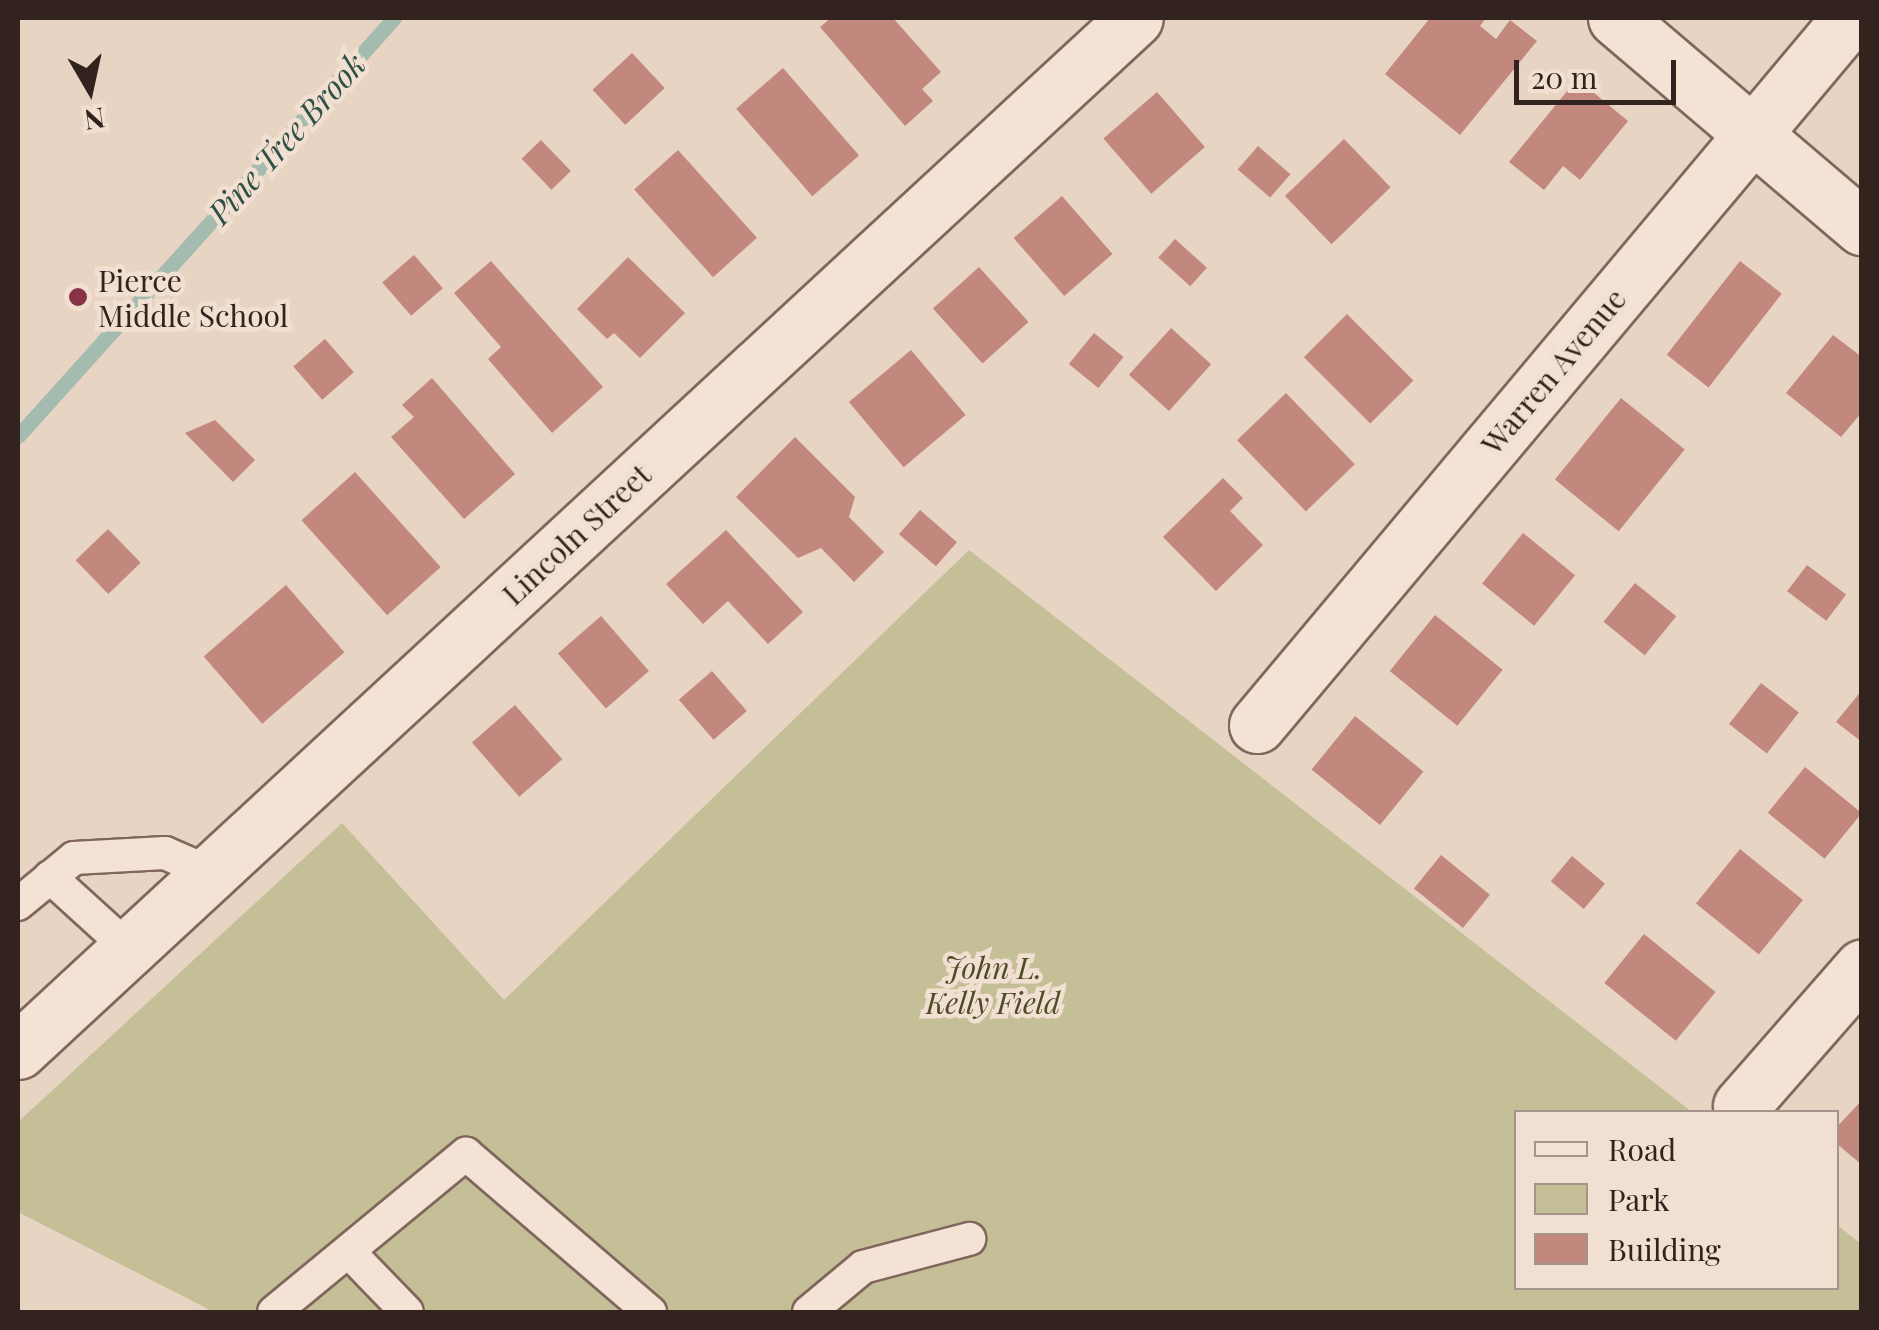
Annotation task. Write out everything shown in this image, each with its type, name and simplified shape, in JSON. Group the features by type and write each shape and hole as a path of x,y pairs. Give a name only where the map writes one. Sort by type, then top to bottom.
{"street":[{"name":"Lincoln Street","path":"18,1051 1135,18"},
{"path":"1616,18 1862,227"},
{"name":"Warren Avenue","path":"1257,725 1850,18"},
{"path":"1740,1106 1862,968"}],"lane":[{"path":"18,904 74,858 165,854 211,872"},
{"path":"50,877 128,948"},
{"path":"274,1312 466,1154 650,1312"},
{"path":"809,1312 863,1267 969,1239"},
{"path":"348,1252 407,1312"}],"green space":[{"name":"John L. Kelly Field","path":"969,550 1689,1110 1514,1110 1514,1290 1839,1290 1839,1227 1861,1244 1861,1312 214,1312 18,1212 18,1122 342,823 504,1000"}],"building":[{"path":"831,18 893,18 941,72 922,89 933,101 905,126 820,27"},
{"path":"1430,18 1486,18 1480,26 1496,39 1510,20 1537,41 1460,135 1385,74"},
{"path":"632,53 665,88 625,125 593,90"},
{"path":"783,68 859,156 812,196 736,109"},
{"path":"1577,79 1628,121 1580,180 1563,166 1544,190 1509,162"},
{"path":"1157,92 1205,147 1151,194 1103,139"},
{"path":"1344,139 1391,187 1332,244 1285,196"},
{"path":"541,140 571,171 551,190 522,159"},
{"path":"1258,146 1290,174 1270,198 1238,169"},
{"path":"678,150 757,238 713,277 634,189"},
{"path":"1062,196 1113,254 1064,296 1014,238"},
{"path":"1175,239 1207,268 1190,286 1158,258"},
{"path":"414,255 443,288 411,316 382,283"},
{"path":"628,257 685,313 640,358 614,333 607,339 577,309"},
{"path":"491,261 603,387 552,433 488,359 501,347 454,293"},
{"path":"1740,261 1782,294 1709,387 1667,355"},
{"path":"979,267 1029,322 982,363 933,308"},
{"path":"1347,314 1413,380 1370,424 1304,357"},
{"path":"1171,328 1211,364 1169,411 1129,375"},
{"path":"1094,333 1124,357 1098,388 1069,364"},
{"path":"1833,335 1862,357 1862,412 1841,437 1786,393"},
{"path":"325,339 354,372 322,400 293,367"},
{"path":"911,350 966,415 904,467 849,402"},
{"path":"432,378 515,474 464,519 391,437 414,417 402,405"},
{"path":"1286,393 1355,464 1306,511 1237,440"},
{"path":"1621,398 1685,450 1619,531 1555,480"},
{"path":"215,420 255,460 233,482 185,433"},
{"path":"795,437 855,497 849,517 884,552 854,582 821,548 798,558 736,497"},
{"path":"355,472 441,567 387,615 301,520"},
{"path":"1223,478 1243,498 1230,511 1263,545 1216,591 1163,537"},
{"path":"920,510 957,542 936,566 899,534"},
{"path":"108,529 141,563 108,594 76,560"},
{"path":"726,530 803,612 768,644 728,601 703,624 666,584"},
{"path":"1523,533 1575,575 1534,626 1482,584"},
{"path":"1807,565 1846,594 1826,621 1787,591"},
{"path":"1635,583 1676,616 1645,655 1604,622"},
{"path":"286,585 344,652 262,724 204,657"},
{"path":"1435,615 1503,670 1457,726 1390,671"},
{"path":"601,616 649,671 606,708 558,653"},
{"path":"712,671 747,711 714,740 679,700"},
{"path":"1761,683 1799,713 1767,754 1729,724"},
{"path":"1862,690 1862,742 1836,722"},
{"path":"515,705 562,759 519,797 472,742"},
{"path":"1355,716 1423,771 1380,825 1312,770"},
{"path":"1805,767 1862,813 1825,859 1768,813"},
{"path":"1740,849 1803,900 1759,954 1696,903"},
{"path":"1441,855 1490,895 1463,928 1414,888"},
{"path":"1572,856 1605,884 1584,909 1551,881"},
{"path":"1644,934 1715,992 1676,1041 1604,983"},
{"path":"1862,1100 1862,1165 1839,1146 1839,1125"}],"waterway":[{"name":"Pine Tree Brook","path":"18,436 394,18"}],"place":[{"name":"Pierce Middle School","path":"78,297"}]}
